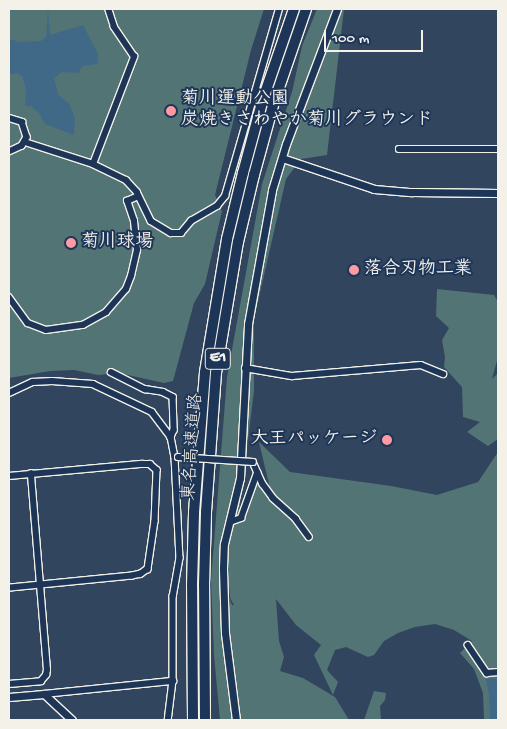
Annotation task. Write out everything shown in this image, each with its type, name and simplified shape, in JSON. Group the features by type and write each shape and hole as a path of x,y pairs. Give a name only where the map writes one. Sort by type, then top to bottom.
{"highway":[{"name":"東名高速道路","path":"194,720 192,585 194,512 205,372 226,248 243,173 264,99 294,9"},
{"name":"東名高速道路","path":"205,720 204,585 206,512 216,373 237,251 254,176 274,102 306,9"}],"street":[{"path":"93,164 134,57 114,27 108,9"},
{"path":"26,142 93,164 131,183 151,221 177,235 182,233 191,221 218,206 225,196 280,9"},
{"path":"236,720 225,633 222,568 224,544 240,478 244,436 248,324 272,190 337,9"},
{"path":"9,118 17,119 25,126 26,142 18,150 9,152"},
{"path":"398,149 498,149"},
{"path":"282,158 374,189 498,193"},
{"path":"9,297 28,324 46,330 83,325 106,312 126,289 132,276 137,250 134,221 127,201 138,196"},
{"path":"245,368 292,376 420,365 443,374"},
{"path":"111,372 145,389 163,392 173,397 174,430 171,438"},
{"path":"9,393 33,382 52,380 93,384 152,412 171,438 176,457 180,558 173,596 173,681 168,720"},
{"path":"176,457 253,462 273,498 296,519 309,537"},
{"path":"9,476 142,464 150,464 157,470 155,521 148,569 141,574 132,576 9,588"},
{"path":"230,522 241,518 258,473"},
{"path":"9,684 41,681 46,675 31,474"},
{"path":"468,645 487,673 498,672"},
{"path":"9,697 173,681"},
{"path":"44,694 72,720"}],"green space":[{"path":"9,9 264,9 251,50 215,195 222,211 205,284 194,303 173,381 164,383 119,373 98,375 74,370 50,371 9,378"},
{"path":"317,9 344,9 327,155 301,159 286,179 254,319 254,391 239,512 233,526 241,518 255,478 272,497 259,442 290,472 391,486 437,495 478,482 498,452 498,720 484,720 483,693 474,669 460,653 472,641 454,630 435,624 415,627 398,633 384,641 374,655 368,657 346,647 335,650 327,670 338,682 333,695 314,655 321,645 296,625 276,599 279,641 284,657 280,671 303,678 335,697 349,720 220,720 214,655 211,581 227,377 262,184 292,92 302,46","holes":["227,558 230,598 234,605 232,605 223,583"]},
{"path":"437,289 494,295 498,302 498,357 492,379 498,373 498,439 488,446 467,432 480,422 463,417 462,387 444,367 445,357 442,340 449,328 436,316"},
{"path":"374,691 386,693 385,700 380,706 381,720 364,720"}],"water":[{"path":"48,9 50,35 83,25 98,54 97,64 83,66 78,73 62,72 54,78 58,94 70,105 75,119 74,135 45,124 39,113 31,106 25,106 26,89 22,76 17,73 9,74 9,39 20,42 41,41 46,37"},
{"path":"498,678 498,720 490,720 486,679"}],"place":[{"name":"菊川運動公園 炭焼きさわやか菊川グラウンド","path":"171,111"},
{"name":"菊川球場","path":"71,243"},
{"name":"落合刃物工業","path":"354,270"},
{"name":"大王パッケージ","path":"387,440"}]}
